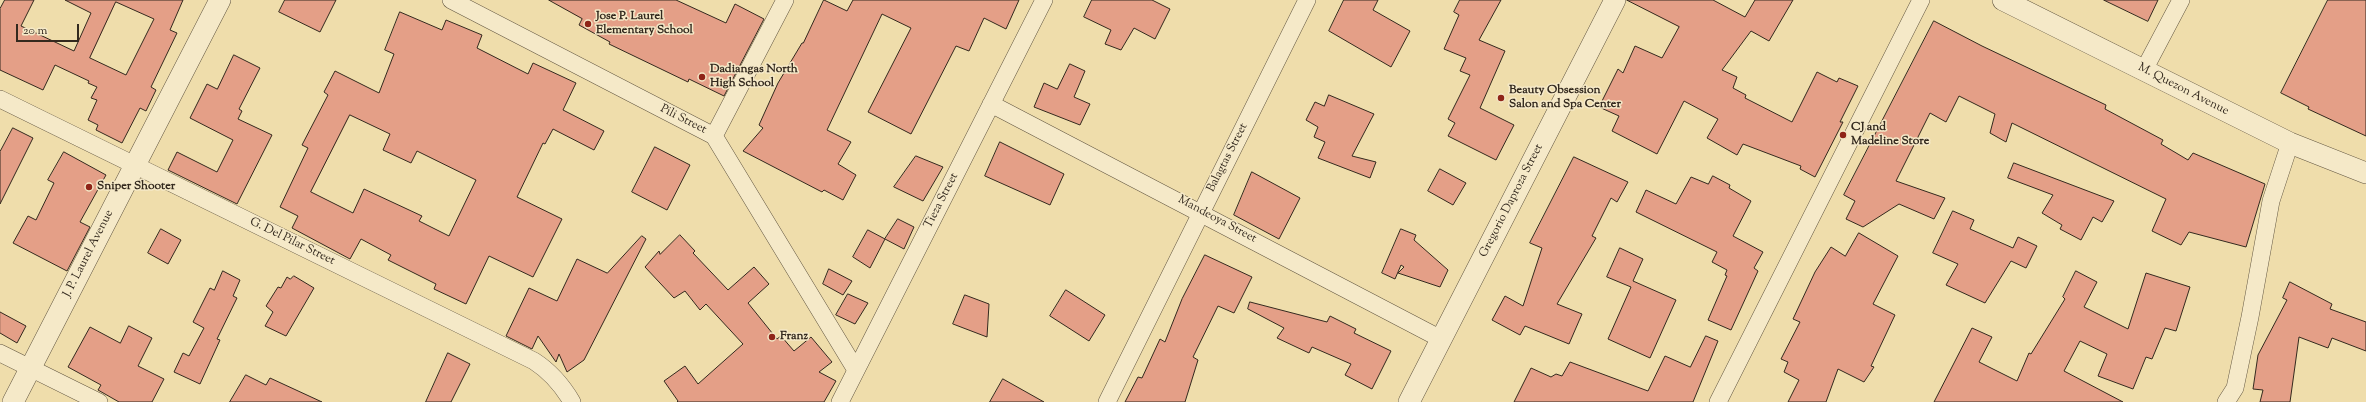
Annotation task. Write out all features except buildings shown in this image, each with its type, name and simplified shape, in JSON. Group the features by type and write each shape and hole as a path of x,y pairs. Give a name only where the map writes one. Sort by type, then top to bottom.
{"street":[{"name":"J. P. Laurel Avenue","path":"13,402 220,0"},
{"name":"Pili Street","path":"451,0 714,136 856,370"},
{"path":"714,136 785,0"},
{"name":"Tieza Street","path":"840,402 1044,0"},
{"name":"Balagtas Street","path":"1107,402 1308,0"},
{"name":"Gregorio Daproza Street","path":"1409,402 1615,0"},
{"path":"1718,402 1921,0"},
{"name":"M. Quezon Avenue","path":"2003,0 2290,143 2366,173"},
{"path":"2144,70 2181,0"},
{"name":"G. Del Pilar Street","path":"0,99 534,361 547,370 560,384 572,402"},
{"name":"Mandeoya Street","path":"991,104 1201,212 1441,339"},
{"path":"2226,402 2235,388 2250,317 2271,201 2290,143"},
{"path":"0,353 98,402"}],"place":[{"name":"Jose P. Laurel Elementary School","path":"588,24"},
{"name":"Dadiangas North High School","path":"702,77"},
{"name":"Beauty Obsession Salon and Spa Center","path":"1501,98"},
{"name":"CJ and Madeline Store","path":"1843,135"},
{"name":"Sniper Shooter","path":"89,187"},
{"name":"Franz","path":"772,337"}]}
